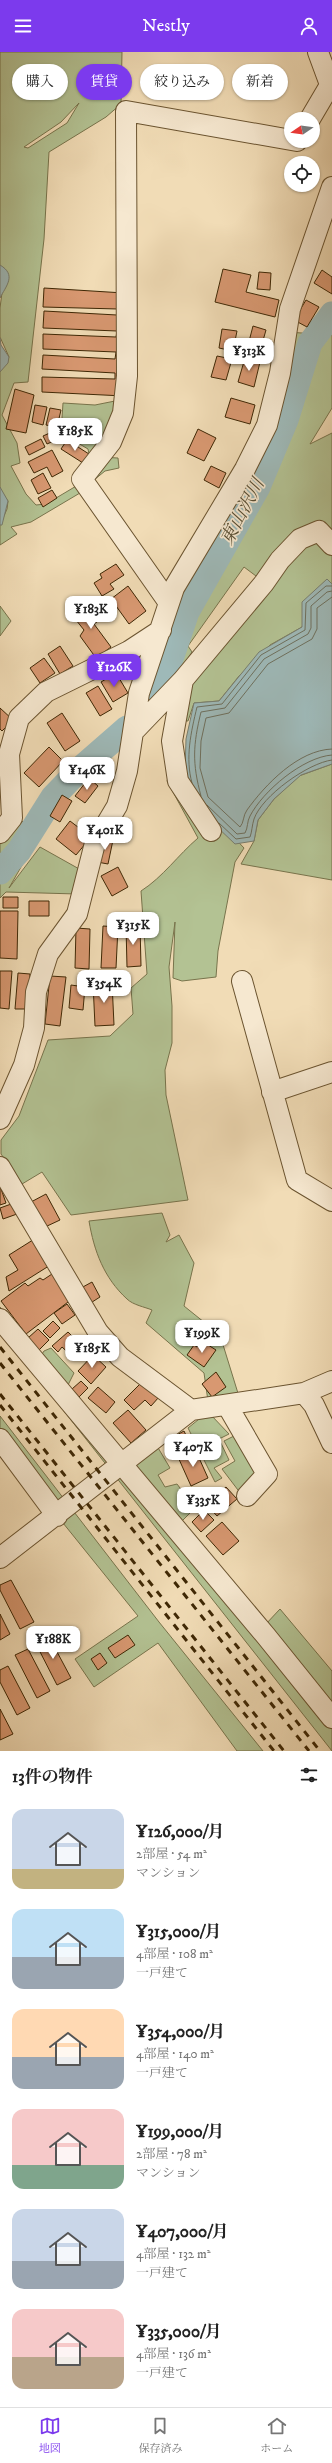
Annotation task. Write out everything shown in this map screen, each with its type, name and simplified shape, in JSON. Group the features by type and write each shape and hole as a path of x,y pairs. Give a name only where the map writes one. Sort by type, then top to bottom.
{"street":[{"path":"315,112 331,88 318,52"},
{"path":"169,603 82,479 112,442 124,413 128,376 126,111 284,139"},
{"path":"0,1119 24,1065 34,1028 36,992 48,954 77,914 95,844 117,806 127,771 139,693 174,588 244,469 266,425 280,373 290,309 332,187"},
{"path":"134,731 183,680 264,583 280,560 300,539 319,531 332,545"},
{"path":"0,833 12,818 9,754 19,718 46,692 129,651 161,630"},
{"path":"183,680 172,741 178,781 211,831"},
{"path":"242,981 297,1180 332,1201"},
{"path":"272,1092 332,1072"},
{"path":"0,1167 98,1332 120,1357 191,1410"},
{"path":"0,1319 120,1464 266,1636 332,1718"},
{"path":"0,1558 57,1516 120,1464 191,1410 304,1393 332,1381"},
{"path":"304,1393 314,1405 332,1443"},
{"path":"227,1405 267,1474 247,1496"},
{"path":"0,1439 57,1516"}],"green space":[{"path":"0,52 122,52 122,64 76,64 76,100 121,100 121,104 106,117 49,152 44,239 28,382 14,383 2,415 17,443 20,463 11,466 26,494 36,505 46,504 83,482 85,490 31,522 11,527 17,534 0,545 0,525 7,509 8,501 0,490 0,370 9,357 0,337 0,308 5,269 0,269","holes":["79,103 67,123 28,148 24,147 61,122"]},
{"path":"287,332 332,335 332,408 310,444 332,433 332,585 302,627 270,645 239,676 219,701 194,703 188,721 173,720 184,679 264,582 244,567 188,646 192,652 179,672 147,703 186,585 245,469"},
{"path":"115,401 122,404 99,457 118,458 119,468 105,471 94,480 88,449 61,433 63,403 95,405"},
{"path":"0,606 11,621 0,636"},
{"path":"173,761 210,812 244,848 235,862 218,951 216,977 182,981 173,978 175,922 169,967 172,1006 172,1043 165,1070 166,1095 188,1200 71,1215 42,1172 22,1184 1,1154 1,1140 19,1116 48,1040 110,1036 133,1014 131,988 147,974 141,891 163,873 198,838 167,781"},
{"path":"332,764 332,880 241,864 254,841 258,820 274,799 299,776"},
{"path":"12,818 39,827 37,839 9,888 40,847 81,870 77,894 6,892 0,898 0,833"},
{"path":"162,1213 170,1235 166,1242 179,1235 194,1263 184,1306 220,1335 241,1403 209,1408 204,1373 146,1323 152,1310 127,1299 112,1282 101,1263 94,1243 89,1221"},
{"path":"0,1307 40,1357 44,1351 51,1348 74,1373 66,1389 332,1724 332,1751 0,1330"},
{"path":"204,1415 211,1415 229,1434 219,1439 229,1460 214,1468 222,1478 215,1482 188,1428"},
{"path":"0,1416 159,1622 263,1751 237,1751 158,1643 94,1687 75,1659 138,1616 59,1518 0,1437"},
{"path":"238,1434 263,1474 241,1494 222,1469 235,1461 224,1441"},
{"path":"157,1446 170,1468 158,1475 165,1487 177,1484 195,1508 181,1522 136,1470 135,1459"},
{"path":"280,1609 332,1671 332,1710 265,1625"}],"water":[{"path":"0,265 8,273 9,281 0,298"},
{"path":"0,338 1,345 9,357 8,363 0,372"},
{"path":"0,487 8,501 2,525 0,525"},
{"path":"327,579 332,584 332,764 301,775 274,799 258,820 254,841 235,844 194,805 185,771 186,739 194,703 219,701 259,652 302,627 302,602"}],"building":[{"path":"223,269 251,275 246,292 279,300 275,317 215,302"},
{"path":"322,270 332,277 332,294 314,283"},
{"path":"259,272 271,273 270,290 257,289"},
{"path":"44,288 124,293 124,396 42,392 42,377 115,379 115,373 42,369 43,355 115,359 116,352 43,349 43,334 116,337 117,331 43,328 44,311 117,315 118,309 43,307"},
{"path":"306,300 319,307 307,327 294,320"},
{"path":"253,326 266,330 262,344 270,347 267,359 246,353"},
{"path":"222,329 237,331 233,351 219,348"},
{"path":"217,356 232,359 226,380 211,377"},
{"path":"245,358 260,362 254,387 238,382"},
{"path":"15,389 34,395 26,433 6,429"},
{"path":"231,398 255,405 250,424 225,417"},
{"path":"35,405 47,407 43,425 32,422"},
{"path":"50,408 61,410 57,427 46,425"},
{"path":"198,429 216,438 204,461 187,453"},
{"path":"52,432 58,439 47,444 43,436"},
{"path":"41,439 45,447 29,455 25,447"},
{"path":"67,440 89,454 83,463 61,449"},
{"path":"52,450 63,471 52,477 47,467 34,473 28,462"},
{"path":"211,466 226,473 219,488 204,480"},
{"path":"43,473 51,488 38,494 31,480"},
{"path":"52,490 57,498 43,507 38,498"},
{"path":"116,564 124,575 110,584 114,589 102,596 94,583 102,578 100,574"},
{"path":"128,586 146,611 129,624 111,599"},
{"path":"89,603 101,619 94,624 111,647 96,658 80,636 84,630 72,615"},
{"path":"60,646 73,666 60,674 48,654"},
{"path":"44,658 55,673 40,683 30,668"},
{"path":"116,673 128,693 113,702 101,682"},
{"path":"98,686 112,709 100,716 86,693"},
{"path":"0,708 13,720 2,731 0,729"},
{"path":"62,713 80,741 65,751 47,723"},
{"path":"49,747 63,761 39,787 24,773"},
{"path":"89,778 98,786 85,803 75,796"},
{"path":"62,795 72,801 60,822 50,816"},
{"path":"70,821 91,837 76,855 56,839"},
{"path":"102,838 113,840 108,864 97,862"},
{"path":"118,867 128,887 112,896 101,876"},
{"path":"3,897 18,897 18,908 3,908"},
{"path":"29,901 49,901 49,916 29,916"},
{"path":"0,911 18,911 17,959 0,958"},
{"path":"103,926 118,927 116,968 101,968"},
{"path":"126,926 140,926 141,966 127,967"},
{"path":"76,928 90,929 89,969 75,968"},
{"path":"0,971 12,971 9,1009 0,1008"},
{"path":"18,973 30,974 28,1009 15,1009"},
{"path":"50,976 66,977 60,1026 45,1024"},
{"path":"112,982 114,1025 95,1026 93,983"},
{"path":"71,985 85,987 83,1010 69,1008"},
{"path":"0,1186 6,1203 0,1205"},
{"path":"46,1194 60,1220 45,1227 31,1202"},
{"path":"14,1203 17,1214 3,1219 0,1208"},
{"path":"36,1238 52,1264 9,1291 6,1277 18,1270 9,1255"},
{"path":"52,1274 72,1299 26,1334 1,1301 25,1283 28,1286 40,1278 43,1280"},
{"path":"92,1282 100,1297 89,1304 81,1288"},
{"path":"67,1304 75,1315 62,1324 54,1313"},
{"path":"53,1321 60,1328 50,1338 43,1331"},
{"path":"38,1329 49,1340 39,1350 28,1338"},
{"path":"68,1332 84,1348 74,1358 62,1347 58,1352 52,1346"},
{"path":"200,1343 203,1346 205,1343 216,1350 204,1367 187,1355 194,1345 197,1347"},
{"path":"93,1355 106,1367 91,1384 78,1371"},
{"path":"216,1372 226,1387 212,1397 202,1384"},
{"path":"81,1381 88,1388 79,1397 72,1389"},
{"path":"143,1381 159,1397 151,1406 145,1400 134,1410 124,1400"},
{"path":"98,1387 115,1402 106,1413 88,1398"},
{"path":"128,1410 146,1430 131,1443 113,1423"},
{"path":"184,1431 190,1444 179,1449 173,1437"},
{"path":"195,1449 208,1478 191,1486 178,1457"},
{"path":"226,1487 237,1499 217,1516 206,1504"},
{"path":"204,1510 214,1520 201,1532 192,1522"},
{"path":"222,1522 239,1541 223,1555 206,1536"},
{"path":"11,1580 34,1622 20,1629 0,1590 0,1585"},
{"path":"0,1614 10,1634 0,1640"},
{"path":"48,1635 71,1678 57,1685 35,1642"},
{"path":"128,1635 135,1645 115,1658 108,1648"},
{"path":"28,1649 50,1691 37,1698 15,1655"},
{"path":"100,1653 107,1663 98,1670 91,1659"},
{"path":"8,1666 30,1708 17,1715 0,1682 0,1670"},
{"path":"0,1709 13,1734 0,1740"}],"waterway":[{"name":"東山沢川","path":"147,707 160,691 187,612 258,487 286,420 310,343 332,314"},
{"name":"東山沢川","path":"0,872 19,851 53,797 80,769 127,728"}],"railway":[{"path":"0,1347 320,1751"},
{"path":"0,1363 309,1751"},
{"path":"0,1394 284,1751"},
{"path":"0,1405 274,1751"}]}
